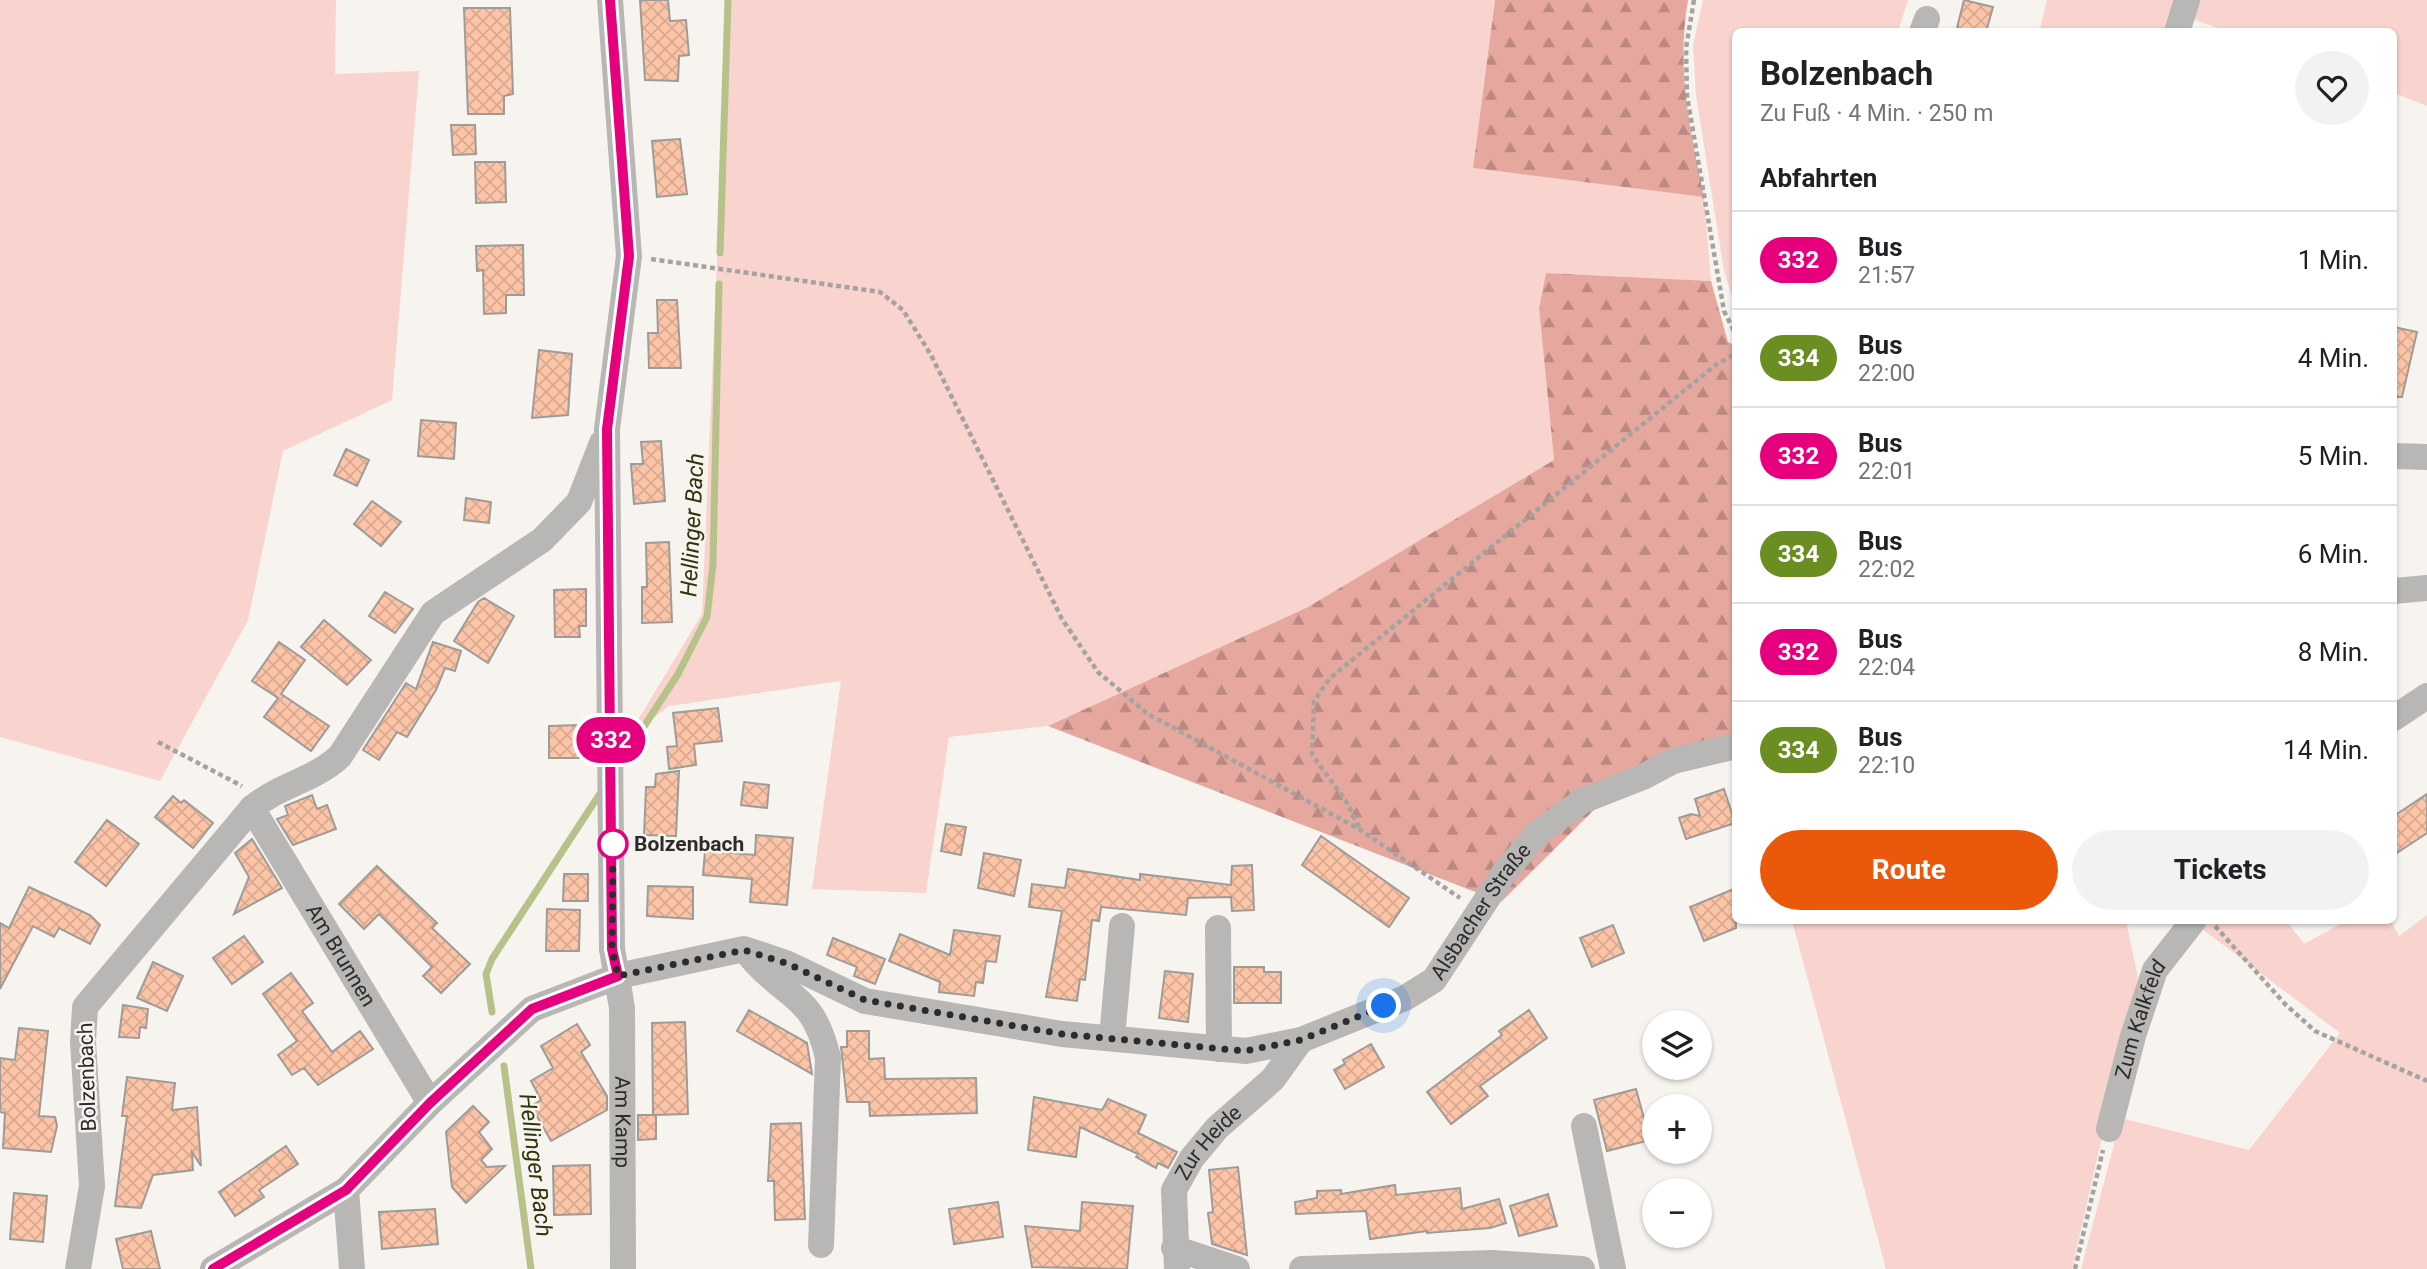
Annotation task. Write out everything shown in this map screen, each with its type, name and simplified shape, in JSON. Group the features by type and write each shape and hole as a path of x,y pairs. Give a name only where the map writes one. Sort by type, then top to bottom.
{"street":[{"path":"607,429 629,256 610,0"},
{"path":"2178,28 2187,0"},
{"name":"Bolzenbach","path":"78,1269 92,1186 83,1042 85,1007 258,803 327,769 340,756 433,613 542,540 579,502 607,429"},
{"name":"Am Kamp","path":"607,429 612,949 622,1008 623,1269"},
{"path":"2397,456 2427,457"},
{"path":"2397,591 2427,588"},
{"path":"2397,716 2427,696"},
{"name":"Alsbacher Straße","path":"213,1269 346,1190 430,1103 532,1009 618,976 744,950 786,963 865,1000 1062,1034 1245,1051 1301,1040 1405,998 1434,980 1482,911 1504,873 1538,833 1582,802 1643,777 1673,761 1732,747"},
{"name":"Am Brunnen","path":"258,803 430,1103"},
{"name":"Zum Kalkfeld","path":"2109,1129 2133,1036 2155,970 2191,924"},
{"path":"1112,1038 1122,926"},
{"path":"1218,928 1219,1048"},
{"path":"744,950 757,965 812,1012 822,1031 828,1058 821,1245"},
{"name":"Zur Heide","path":"1175,1258 1174,1190 1192,1158 1217,1128 1273,1079 1301,1040"},
{"path":"1584,1126 1613,1269"},
{"path":"346,1190 352,1269"},
{"path":"1175,1258 1237,1269"},
{"path":"1302,1269 1493,1262 1582,1269"}],"path":[{"path":"1694,0 1686,48 1687,96 1724,311 1732,327"},
{"path":"629,256 880,292 903,310 931,355 1062,619 1098,672 1148,714 1390,847 1441,888 1482,911"},
{"path":"1359,829 1346,802 1312,755 1314,701 1330,678 1717,364 1732,355"},
{"path":"158,742 258,803"},
{"path":"2214,924 2285,1004 2315,1031 2427,1081"},
{"path":"2075,1269 2109,1129"}],"shaded area":[{"path":"0,0 336,0 335,74 419,71 392,400 283,451 248,620 160,781 0,737"},
{"path":"728,0 1495,0 1473,168 1704,197 1711,281 1546,273 1539,308 1554,460 1308,607 1048,726 949,737 926,893 812,889 841,681 669,706 627,738 702,614"},
{"path":"1703,0 1908,0 1899,28 1732,28 1732,297 1724,271 1696,95 1693,46"},
{"path":"2047,0 2180,0 2172,28 2040,28"},
{"path":"2189,0 2427,0 2427,106 2397,94 2397,28 2218,28 2183,16"},
{"path":"2427,915 2427,1269 2081,1269 2121,1118 2249,1150 2340,1033 2202,929 2206,924 2289,924 2304,944 2341,924 2393,924 2399,936"},
{"path":"1793,924 2127,924 2138,978 2072,1269 1886,1269"}],"green space":[{"path":"1495,0 1688,0 1683,51 1684,75 1704,197 1473,168"},
{"path":"1546,273 1711,281 1728,342 1732,344 1732,743 1607,797 1501,902 1048,726 1308,607 1554,460 1539,308"}],"building":[{"path":"640,0 668,0 670,21 686,20 689,55 679,56 678,81 645,80"},
{"path":"1964,0 1993,7 1987,28 1957,28"},
{"path":"464,8 510,8 513,94 504,96 504,114 468,114"},
{"path":"451,125 475,125 476,154 453,155"},
{"path":"680,139 687,194 657,197 652,141"},
{"path":"475,162 505,162 506,202 476,203"},
{"path":"523,245 524,295 506,295 506,313 484,314 483,270 477,271 476,246"},
{"path":"657,300 677,300 681,368 649,368 648,333 658,333"},
{"path":"2397,328 2417,332 2402,397 2397,397"},
{"path":"539,350 572,354 568,415 532,418"},
{"path":"421,420 456,423 454,459 418,456"},
{"path":"661,441 665,501 634,504 631,464 643,464 641,442"},
{"path":"346,449 369,460 357,486 334,475"},
{"path":"466,498 491,502 489,523 464,520"},
{"path":"372,501 401,522 381,546 354,524"},
{"path":"669,542 672,622 642,623 642,587 647,587 646,543"},
{"path":"586,589 586,626 579,626 580,637 555,637 554,590"},
{"path":"385,592 413,609 395,633 369,616"},
{"path":"484,598 514,616 488,663 454,641 478,602"},
{"path":"324,620 371,660 347,685 301,647"},
{"path":"279,642 305,660 281,694 329,726 311,751 264,717 278,698 252,681"},
{"path":"433,642 461,651 455,671 445,668 436,690 407,737 397,732 379,760 363,750 406,683 416,689"},
{"path":"718,708 722,741 694,744 696,765 669,769 667,747 677,746 673,713"},
{"path":"580,725 580,758 549,758 549,726"},
{"path":"679,771 676,836 644,835 646,787 655,787 656,774"},
{"path":"744,782 769,785 767,808 741,805"},
{"path":"1724,789 1732,814 1732,824 1686,839 1679,818 1691,814 1700,816 1695,799"},
{"path":"2427,794 2427,833 2397,853 2397,814"},
{"path":"312,795 317,809 327,805 336,829 293,845 277,819 288,815 285,806"},
{"path":"173,796 181,803 184,800 213,823 193,848 155,817"},
{"path":"107,820 139,844 106,886 75,862"},
{"path":"946,824 966,827 961,855 941,851"},
{"path":"756,835 793,838 787,905 750,902 752,879 703,875 705,851 755,855"},
{"path":"1321,836 1409,898 1389,927 1302,865"},
{"path":"252,839 282,888 234,914 249,877 235,853"},
{"path":"984,853 1021,860 1014,896 978,888"},
{"path":"1252,865 1254,910 1232,911 1231,897 1188,898 1186,915 1101,907 1099,921 1092,920 1085,980 1080,979 1077,1001 1046,997 1062,911 1029,907 1032,884 1065,888 1068,869 1140,880 1140,874 1231,885 1232,866"},
{"path":"377,866 437,923 432,928 470,964 441,993 423,976 432,967 379,914 364,929 339,904"},
{"path":"564,874 588,874 588,901 563,901"},
{"path":"648,886 693,887 693,919 647,916"},
{"path":"29,887 90,915 100,925 90,944 59,928 54,937 33,926 0,989 0,923 9,928"},
{"path":"1732,890 1732,924 1736,924 1736,928 1704,941 1690,907"},
{"path":"547,909 580,910 579,951 546,951"},
{"path":"1613,925 1624,953 1592,967 1580,938"},
{"path":"954,930 1000,936 996,962 986,961 983,983 976,982 974,996 939,992 940,982 889,961 900,934 950,955"},
{"path":"244,936 263,962 232,984 213,958"},
{"path":"833,938 885,959 875,984 854,976 857,967 827,955"},
{"path":"153,962 183,976 167,1011 137,998"},
{"path":"1234,967 1264,967 1264,972 1281,972 1281,1003 1234,1003"},
{"path":"1165,971 1193,974 1188,1022 1159,1018"},
{"path":"291,973 313,1003 302,1011 332,1052 360,1031 373,1049 318,1085 304,1068 292,1075 278,1055 297,1041 263,994"},
{"path":"123,1005 148,1009 146,1028 140,1027 139,1038 119,1037"},
{"path":"749,1010 807,1043 812,1074 737,1031"},
{"path":"1529,1010 1547,1038 1480,1086 1488,1096 1451,1124 1427,1092 1502,1035 1499,1031"},
{"path":"685,1022 688,1114 653,1115 652,1023"},
{"path":"577,1024 590,1045 581,1052 607,1096 607,1110 551,1141 531,1106 541,1100 531,1081 553,1068 541,1046"},
{"path":"19,1028 48,1031 39,1116 55,1117 57,1126 51,1152 3,1148 5,1113 0,1112 0,1058 15,1060"},
{"path":"847,1031 869,1031 869,1059 884,1058 885,1079 976,1078 977,1113 870,1116 869,1102 847,1102 841,1047 847,1047"},
{"path":"1371,1044 1384,1067 1345,1089 1334,1070 1345,1064 1343,1060"},
{"path":"127,1077 175,1083 172,1110 197,1107 201,1166 192,1152 193,1170 153,1175 141,1208 115,1206 127,1116 122,1116"},
{"path":"1636,1089 1642,1111 1642,1142 1607,1151 1594,1100"},
{"path":"1034,1097 1102,1110 1108,1099 1146,1115 1138,1133 1177,1152 1168,1168 1158,1163 1156,1168 1136,1157 1138,1154 1080,1127 1076,1157 1028,1150"},
{"path":"473,1106 489,1122 479,1132 492,1149 481,1160 487,1167 505,1166 466,1203 452,1187 446,1132"},
{"path":"638,1115 656,1115 656,1139 638,1140"},
{"path":"801,1123 805,1219 775,1220 774,1181 768,1181 771,1124"},
{"path":"286,1146 298,1164 259,1190 264,1197 235,1216 219,1192"},
{"path":"590,1165 591,1214 554,1215 553,1166"},
{"path":"1238,1167 1247,1255 1212,1244 1208,1213 1213,1212 1209,1170"},
{"path":"1395,1185 1396,1195 1460,1188 1462,1209 1499,1199 1506,1223 1490,1228 1427,1231 1370,1239 1366,1211 1296,1214 1295,1202 1317,1198 1317,1191 1341,1190 1341,1194"},
{"path":"14,1193 47,1196 43,1242 10,1239"},
{"path":"1548,1194 1557,1226 1519,1236 1510,1206"},
{"path":"998,1202 1003,1237 954,1244 949,1209"},
{"path":"1082,1202 1133,1206 1127,1269 1032,1267 1025,1226 1080,1231"},
{"path":"435,1209 438,1244 382,1249 379,1212"},
{"path":"151,1231 160,1269 123,1269 116,1239"}],"waterway":[{"name":"Hellinger Bach","path":"720,253 728,0"},
{"name":"Hellinger Bach","path":"630,748 678,674 707,617 713,564 719,284"},
{"name":"Hellinger Bach","path":"492,1012 486,974 492,959 599,795"},
{"name":"Hellinger Bach","path":"504,1066 531,1269"}],"bus line":[{"name":"332","path":"213,1269 271,1237 346,1190 430,1103 532,1009 618,976 612,949 607,429 629,256 629,230 610,0"}],"place":[{"name":"Bolzenbach","path":"613,844"}],"route":[{"path":"613,844 612,949 618,976 744,950 786,963 865,1000 1062,1034 1245,1051 1301,1040 1384,1006"}]}
